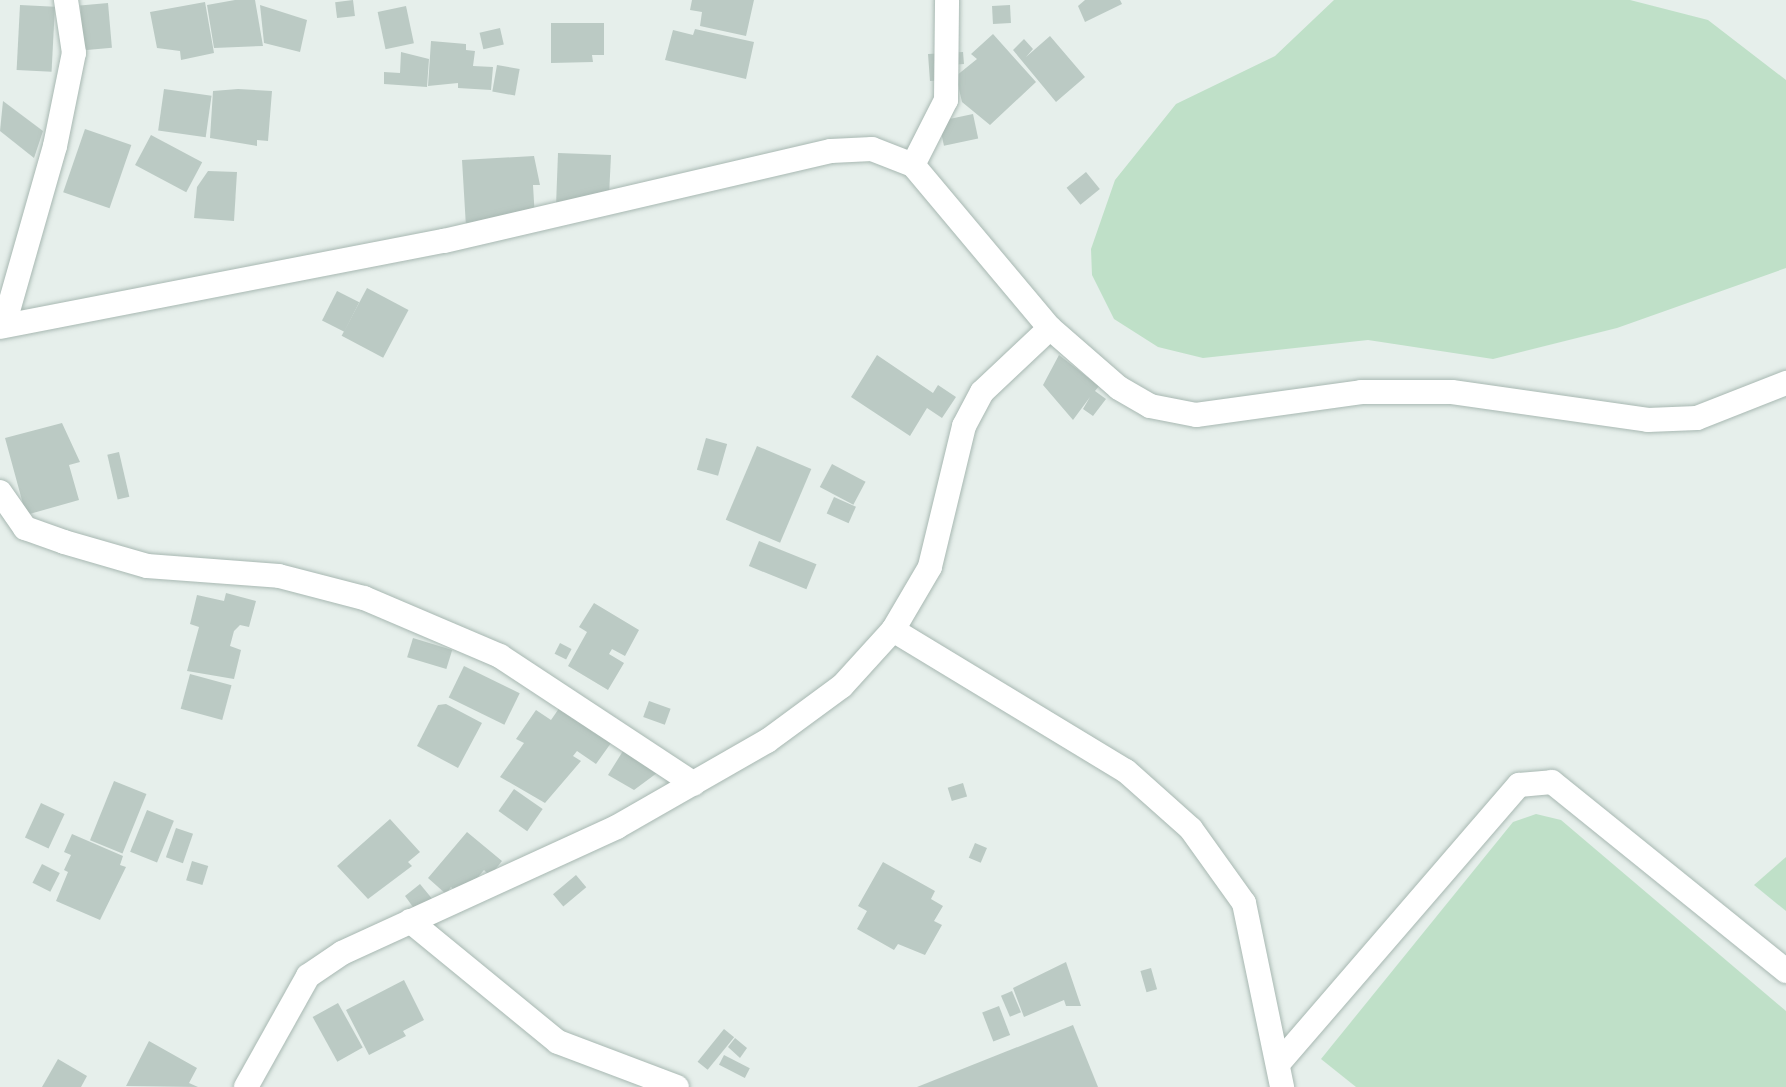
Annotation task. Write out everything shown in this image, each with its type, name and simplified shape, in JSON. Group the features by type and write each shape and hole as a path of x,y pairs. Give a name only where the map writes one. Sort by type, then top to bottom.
{"street":[{"path":"66,0 74,53 55,146 2,326 444,241 831,151 872,149 913,165 1050,328 1119,388 1150,406 1196,415 1361,392 1452,392 1648,420 1685,418 1786,383"},
{"path":"913,165 946,100 947,0"},
{"path":"246,1087 308,976 342,953 617,827 694,784 842,686 893,630 930,567 964,426 982,392 1050,328"},
{"path":"0,492 25,528 64,542 147,566 279,576 364,598 500,656 694,784"},
{"path":"893,630 1126,771 1191,829 1244,903 1280,1076"},
{"path":"1280,1076 1519,785 1552,782 1786,971"},
{"path":"410,921 558,1042 677,1087"}],"green space":[{"path":"1334,0 1630,0 1708,20 1786,80 1786,268 1617,328 1493,359 1368,340 1203,358 1158,347 1114,319 1092,275 1091,249 1115,180 1176,104 1275,56"},
{"path":"1536,814 1561,820 1786,1011 1786,1087 1356,1087 1321,1059 1513,822"},
{"path":"1786,857 1786,911 1754,885"}],"building":[{"path":"255,0 263,46 214,48 207,5"},
{"path":"353,0 355,16 337,18 335,2"},
{"path":"692,0 754,0 746,36 700,26 702,12 690,10"},
{"path":"1085,0 1120,0 1122,4 1085,22 1078,6"},
{"path":"205,2 214,53 181,60 180,51 157,48 150,12"},
{"path":"108,3 112,48 84,50 80,5"},
{"path":"20,5 55,7 52,72 17,70"},
{"path":"260,5 307,20 300,52 264,43"},
{"path":"1010,5 1011,23 993,24 992,6"},
{"path":"406,6 414,43 386,49 378,12"},
{"path":"551,23 604,23 604,55 592,55 593,62 551,63"},
{"path":"500,28 504,45 483,49 480,33"},
{"path":"695,29 754,42 746,79 665,60 673,30 693,35"},
{"path":"993,34 1036,82 990,125 962,102 956,76 977,59 971,54"},
{"path":"1050,36 1085,77 1056,102 1013,50 1024,39 1033,49 1026,57"},
{"path":"431,41 466,44 466,50 475,51 473,66 493,67 491,90 458,88 458,83 428,86"},
{"path":"401,52 429,59 427,87 384,84 384,72 400,73"},
{"path":"963,52 964,64 949,65 950,80 930,81 928,54"},
{"path":"497,65 520,69 515,96 492,92"},
{"path":"164,89 212,96 206,137 158,131"},
{"path":"213,91 272,91 268,141 257,140 257,146 210,138"},
{"path":"3,101 43,131 34,158 0,131"},
{"path":"973,114 978,138 944,146 939,121"},
{"path":"85,129 131,145 110,208 63,192"},
{"path":"151,135 202,162 186,192 135,165"},
{"path":"558,153 611,155 609,196 556,206"},
{"path":"534,156 540,185 533,185 535,219 466,227 462,160"},
{"path":"208,171 237,172 234,221 194,218 197,187"},
{"path":"1086,172 1100,189 1080,205 1067,188"},
{"path":"367,288 408,310 383,358 342,336"},
{"path":"337,291 359,302 344,332 322,320"},
{"path":"877,355 933,393 938,385 956,397 942,418 927,408 910,436 851,397"},
{"path":"1059,355 1099,386 1095,391 1106,399 1093,416 1083,409 1090,397 1073,420 1043,385"},
{"path":"62,423 80,462 69,465 79,500 26,515 5,438"},
{"path":"706,438 727,444 718,476 697,470"},
{"path":"757,446 811,469 780,543 726,520"},
{"path":"119,452 129,497 118,500 107,455"},
{"path":"832,464 866,482 853,505 820,487"},
{"path":"834,497 856,507 849,523 827,513"},
{"path":"759,541 816,564 806,589 749,566"},
{"path":"226,593 256,601 249,627 240,625 234,631 230,646 241,650 234,679 187,671 199,627 190,624 197,595 224,601"},
{"path":"594,603 639,630 625,656 612,649 609,654 624,663 608,690 568,666 587,632 579,627"},
{"path":"413,638 452,650 446,669 407,657"},
{"path":"560,643 572,649 566,660 555,654"},
{"path":"464,666 520,693 504,725 449,697"},
{"path":"190,674 232,685 222,720 181,709"},
{"path":"649,701 671,709 665,725 643,717"},
{"path":"446,704 482,723 458,768 417,746 438,705"},
{"path":"560,707 611,743 596,764 577,751 573,756 581,761 545,803 500,777 524,743 516,739 536,710 551,720"},
{"path":"623,751 657,773 634,790 608,775"},
{"path":"114,781 146,794 122,853 90,840"},
{"path":"963,783 967,796 952,801 948,788"},
{"path":"514,789 543,809 527,831 499,811"},
{"path":"41,803 65,814 49,848 25,837"},
{"path":"147,810 174,821 157,863 130,852"},
{"path":"390,819 420,852 408,862 412,866 368,899 337,866"},
{"path":"176,828 193,834 183,863 166,857"},
{"path":"467,832 502,861 490,876 484,870 462,896 451,887 446,894 428,878"},
{"path":"72,834 123,856 120,865 126,867 100,920 56,901 68,872 64,870 71,855 64,852"},
{"path":"975,843 987,848 981,863 969,858"},
{"path":"192,861 208,866 202,885 186,880"},
{"path":"883,862 935,891 931,899 943,906 934,921 942,925 925,955 898,944 894,950 857,929 867,911 858,906"},
{"path":"42,864 60,873 50,892 32,883"},
{"path":"576,875 586,887 563,907 553,894"},
{"path":"420,884 438,906 418,914 405,896"},
{"path":"1066,962 1081,1006 1066,1006 1064,1000 1024,1017 1013,988"},
{"path":"1151,968 1157,989 1146,992 1140,971"},
{"path":"404,980 424,1020 403,1031 406,1036 369,1055 346,1010"},
{"path":"1012,991 1021,1012 1010,1017 1001,996"},
{"path":"338,1003 363,1048 337,1062 313,1017"},
{"path":"999,1006 1010,1035 993,1041 982,1012"},
{"path":"1073,1025 1098,1087 917,1087"},
{"path":"724,1029 734,1037 708,1070 698,1062"},
{"path":"735,1038 747,1048 740,1058 728,1047"},
{"path":"149,1041 197,1068 189,1083 198,1087 126,1086"},
{"path":"724,1055 750,1068 745,1078 719,1065"},
{"path":"58,1059 87,1076 81,1087 42,1087"}]}
